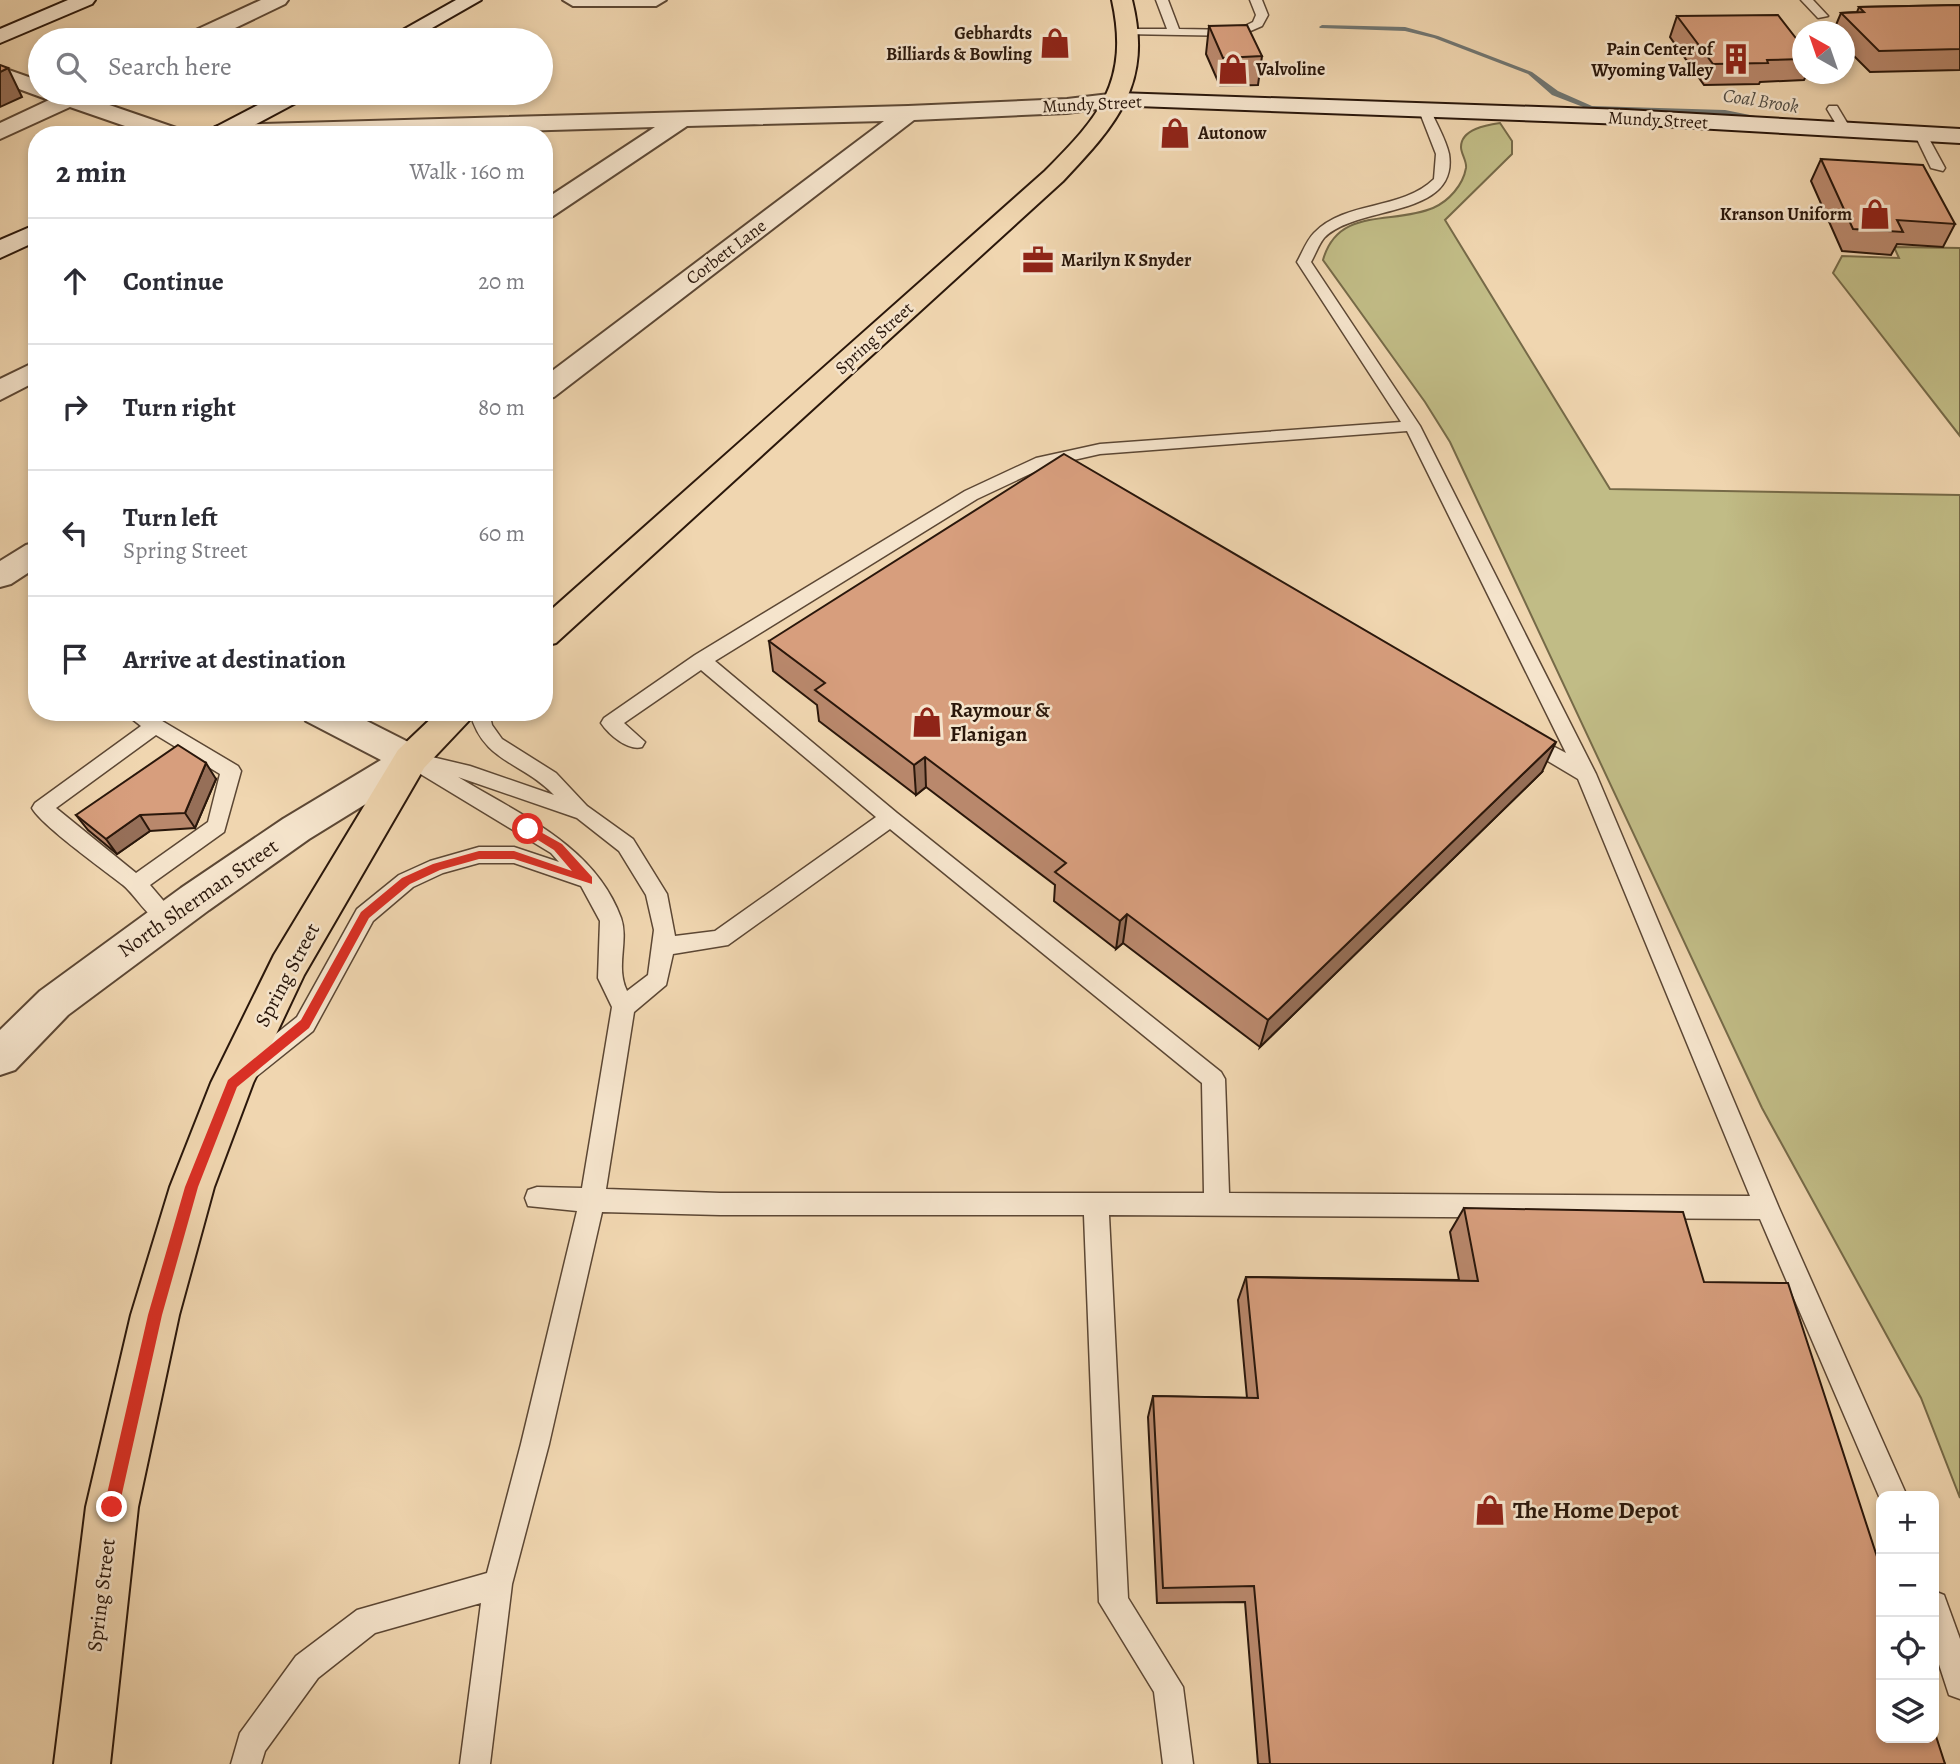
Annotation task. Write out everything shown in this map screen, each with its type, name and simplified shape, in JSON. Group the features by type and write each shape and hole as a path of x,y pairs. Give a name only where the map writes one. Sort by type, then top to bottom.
{"main road":[{"name":"Spring Street","path":"553,627 1054,176 1092,135 1118,100 1127,32 1122,0"},
{"name":"Spring Street","path":"82,1764 115,1494 155,1315 188,1199 232,1083 288,967 411,759 451,721"}],"street":[{"path":"0,37 85,0"},
{"path":"218,28 278,0"},
{"path":"418,28 471,0"},
{"path":"573,0 656,0"},
{"path":"0,74 28,84"},
{"name":"Mundy Street","path":"541,126 1067,106 1118,100 1426,113 1626,117 1960,136"},
{"path":"0,132 49,105"},
{"path":"94,105 150,126"},
{"path":"234,126 274,105"},
{"name":"Corbett Lane","path":"553,384 908,113"},
{"path":"553,205 681,119"},
{"path":"0,250 28,236"},
{"path":"0,391 28,374"},
{"path":"336,721 411,759"},
{"name":"North Sherman Street","path":"0,1057 54,1003 168,919 296,829 411,759"}],"lane":[{"path":"1162,0 1175,34"},
{"path":"1127,32 1238,33 1258,24 1262,15 1256,0"},
{"path":"1807,0 1822,16"},
{"path":"1833,109 1846,131"},
{"path":"1426,113 1439,138 1446,164 1443,176 1435,187 1417,199 1342,219 1321,231 1308,244 1304,262 1412,426 1586,774 1767,1208 1891,1491"},
{"path":"1922,135 1938,168"},
{"path":"635,741 611,723 702,660 971,495 1042,462 1100,449 1412,426"},
{"path":"1042,462 1065,476"},
{"path":"702,660 890,818 1213,1079 1217,1203"},
{"path":"136,884 217,827 231,771 149,721"},
{"path":"481,721 482,729 494,744 517,761 546,776 584,813 626,845 656,894 665,930 658,979 622,1007"},
{"path":"156,725 42,808 136,884 168,919"},
{"path":"1517,734 1586,774"},
{"path":"411,759 470,772 584,813"},
{"path":"411,759 558,847 588,880 611,920 609,978 622,1007 601,1157 592,1200 535,1444 498,1584 475,1764"},
{"path":"663,946 720,939 890,818"},
{"path":"232,1083 305,1024 365,915 406,881 437,867 479,855 514,855 588,880"},
{"path":"537,1198 720,1204 1217,1203 1767,1208"},
{"path":"1096,1204 1114,1602 1168,1688 1178,1764"},
{"path":"246,1764 251,1744 307,1667 367,1620 498,1584"},
{"path":"1938,1617 1960,1684"}],"shaded area":[{"path":"1500,123 1512,141 1512,154 1445,220 1610,489 1960,495 1960,1498 1921,1398 1762,1108 1450,442 1425,402 1323,260 1330,243 1341,231 1354,224 1417,213 1444,201 1454,192 1464,174 1466,165 1461,147 1465,136 1476,129"},
{"path":"1894,247 1960,248 1960,436 1833,273 1842,256 1899,258"}],"building":[{"path":"1960,5 1960,49 1879,51 1855,27 1855,21 1849,21 1841,13 1864,12 1859,7"},
{"path":"1778,15 1792,33 1792,59 1767,60 1768,63 1713,64 1677,16"},
{"path":"1247,25 1262,56 1223,58 1209,26"},
{"path":"1821,159 1923,165 1955,224 1897,220 1903,232 1853,229"},
{"path":"1064,454 1556,742 1268,1020 1127,914 1120,921 1055,872 1066,863 925,757 914,765 815,690 825,683 769,641"},
{"path":"178,745 206,763 185,813 140,815 106,839 76,815"},
{"name":"The Home Depot","path":"1464,1208 1683,1212 1704,1282 1788,1283 1876,1554 1876,1743 1938,1743 1945,1764 1270,1764 1254,1586 1163,1588 1153,1396 1258,1398 1246,1277 1478,1281"}],"waterway":[{"name":"Coal Brook","path":"1322,27 1405,29 1436,37 1530,73 1555,93 1591,108 1725,112 1771,120"}],"place":[{"name":"Gebhardts Billiards & Bowling","path":"1055,43"},
{"name":"Pain Center of Wyoming Valley","path":"1736,59"},
{"name":"Valvoline","path":"1233,69"},
{"name":"Autonow","path":"1175,133"},
{"name":"Kranson Uniform","path":"1875,214"},
{"name":"Marilyn K Snyder","path":"1038,260"},
{"name":"Raymour & Flanigan","path":"927,722"},
{"name":"The Home Depot","path":"1490,1510"}],"route":[{"path":"112,1507 155,1315 192,1187 232,1083 305,1024 365,915 406,881 437,867 479,855 514,855 542,862 588,880 558,847 528,829"}]}
